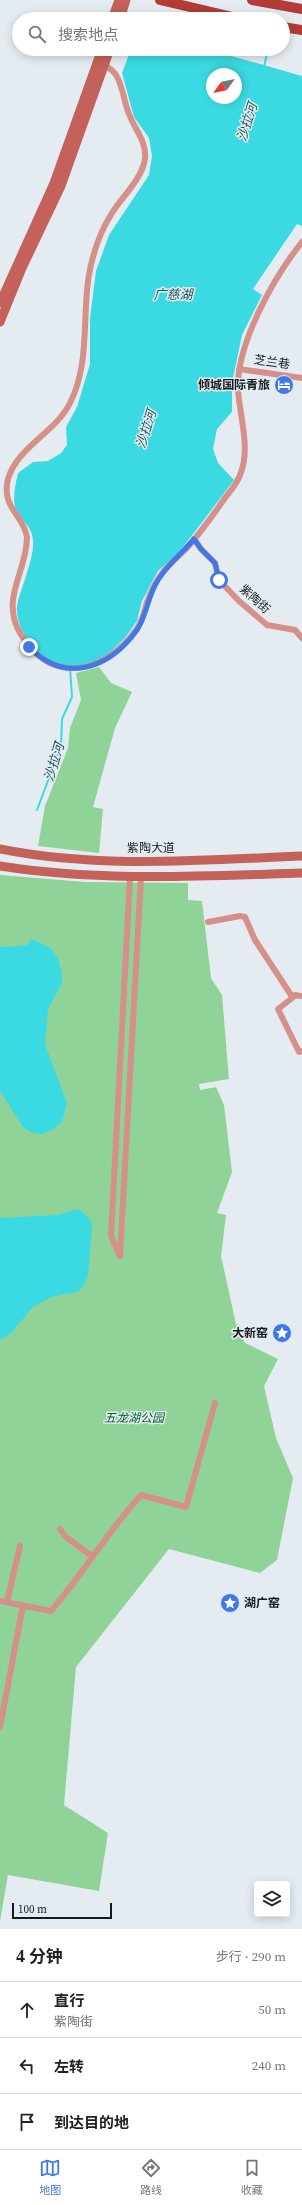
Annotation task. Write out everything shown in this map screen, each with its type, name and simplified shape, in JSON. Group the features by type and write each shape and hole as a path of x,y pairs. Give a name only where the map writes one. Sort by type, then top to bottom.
{"main road":[{"path":"160,0 211,12"},
{"path":"252,0 302,9"},
{"path":"290,29 302,30"}],"street":[{"path":"114,12 118,0"},
{"path":"122,12 126,0"},
{"path":"0,303 54,183 99,56"},
{"path":"0,322 22,268 61,186 107,56"},
{"path":"104,65 111,69 118,78 129,114 142,141 144,161 136,179 103,229 93,257 85,296 82,366 73,397 60,417 18,460 10,474 6,492 9,504 25,528 27,537 12,598 13,618 29,647 40,657 57,666 73,669 85,668 98,663 128,640 142,620 157,580 170,563 194,539 236,482 242,469 244,438 238,392 239,369 247,339 261,307 302,242"},
{"name":"芝兰巷","path":"239,369 302,378"},
{"name":"紫陶街","path":"194,539 201,549 215,563 219,580 239,601 267,625 295,630 302,638"},
{"name":"紫陶大道","path":"0,849 46,856 128,861 302,856"},
{"path":"0,866 45,872 130,877 302,873"},
{"path":"130,877 111,1234 120,1256 141,877"},
{"path":"208,922 240,916 245,917 255,940 291,995 299,996"},
{"path":"299,996 278,1010 299,1052 302,1051"},
{"path":"0,1601 51,1611 70,1589 126,1512 141,1495 186,1507 215,1403"},
{"path":"60,1529 66,1537 93,1557"},
{"path":"7,1602 20,1546"},
{"path":"0,1727 23,1606"}],"green space":[{"path":"99,667 111,683 132,692 115,728 93,807 103,809 99,853 38,846 45,806 68,748 70,728 81,700 76,673"},
{"name":"五龙湖公园","path":"0,875 85,882 188,883 188,900 202,901 211,978 222,995 229,1079 199,1084 200,1090 216,1087 224,1105 232,1172 217,1213 226,1215 221,1256 236,1324 245,1343 278,1359 264,1386 276,1438 293,1478 277,1560 260,1573 169,1549 76,1667 64,1805 108,1833 99,1891 8,1875 0,1921"}],"water":[{"name":"广慈湖","path":"128,56 232,56 302,76 302,226 297,224 253,289 262,295 242,335 232,383 232,412 217,429 213,449 218,463 234,480 177,554 158,571 142,601 137,621 125,638 105,657 77,669 48,660 42,656 29,643 20,626 17,609 18,601 32,554 33,540 30,530 17,512 14,495 18,473 33,462 48,461 61,453 67,445 66,427 77,407 90,364 90,318 96,271 109,235 149,175 152,156 149,138 134,117 122,73"},
{"path":"30,939 51,949 58,959 62,973 62,983 48,1009 45,1044 67,1103 62,1122 52,1130 41,1134 30,1132 23,1127 0,1091 0,947 28,945"},
{"path":"77,1209 87,1216 92,1226 88,1276 82,1288 76,1292 51,1297 33,1307 11,1333 0,1340 0,1218 58,1215"}],"waterway":[{"name":"沙拉河","path":"264,67 266,56"},
{"name":"沙拉河","path":"37,810 61,746 62,719 72,697 70,668"}],"place":[{"name":"倾城国际青旅","path":"284,385"},
{"name":"大新窑","path":"282,1333"},
{"name":"湖广窑","path":"230,1603"}],"route":[{"path":"29,647 51,664 62,668 85,668 103,660 116,651 137,630 157,580 170,563 194,539 201,549 215,563 219,580"}]}
